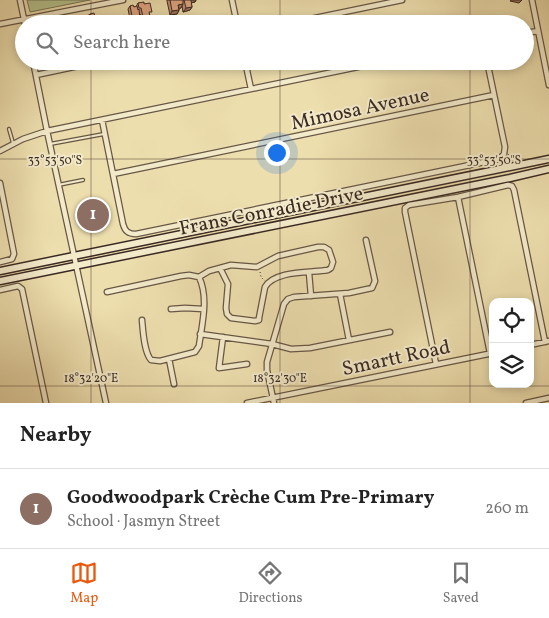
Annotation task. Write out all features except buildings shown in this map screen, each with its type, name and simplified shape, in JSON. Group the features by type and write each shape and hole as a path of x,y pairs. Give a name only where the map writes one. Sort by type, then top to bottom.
{"main road":[{"name":"Frans Conradie Drive","path":"0,271 549,159"},
{"name":"Frans Conradie Drive","path":"0,281 549,169"}],"street":[{"path":"20,0 23,15"},
{"path":"56,15 123,0"},
{"path":"232,0 235,15"},
{"path":"330,15 402,0"},
{"path":"532,0 549,85"},
{"path":"0,24 15,23"},
{"path":"534,31 538,30"},
{"path":"35,70 106,403"},
{"path":"36,75 60,70"},
{"path":"247,70 251,89"},
{"path":"0,151 31,135 47,131 344,70"},
{"path":"102,120 122,224 128,233 141,233 499,159 505,153 505,147 489,70"},
{"name":"Mimosa Avenue","path":"113,174 494,95"},
{"path":"0,182 14,250 13,257 0,262"},
{"path":"436,364 405,212 405,208 409,205 508,185 512,186 547,341 534,344"},
{"path":"458,196 490,343"},
{"path":"273,400 267,366 282,307 292,297 340,294 370,289 375,281 366,240"},
{"path":"107,292 181,276 199,277 209,271 220,268 236,265 258,266 278,256 318,247 324,247 329,250 333,262 332,268 326,271 287,274 267,284 259,320 252,321 231,318 227,314 228,284 220,268"},
{"path":"309,273 311,296"},
{"path":"142,320 149,358 154,361 195,352 199,346 203,309 203,288 199,277"},
{"path":"0,290 21,287 46,403"},
{"path":"340,294 349,340"},
{"path":"171,309 203,309"},
{"path":"200,334 272,344 291,349 310,348 390,332"},
{"path":"223,337 219,368 247,364"},
{"name":"Smartt Road","path":"247,403 273,400 489,354"},
{"path":"169,359 174,384"},
{"path":"526,403 549,398"}],"lane":[{"path":"9,129 13,143"},
{"path":"50,144 105,133"},
{"path":"58,185 83,180"}],"path":[{"path":"505,153 508,154 512,162"},
{"path":"258,266 261,277 267,284"}],"green space":[{"path":"27,0 90,0 30,12"}],"place":[{"name":"Goodwoodpark Crèche Cum Pre-Primary","path":"93,215"}]}
